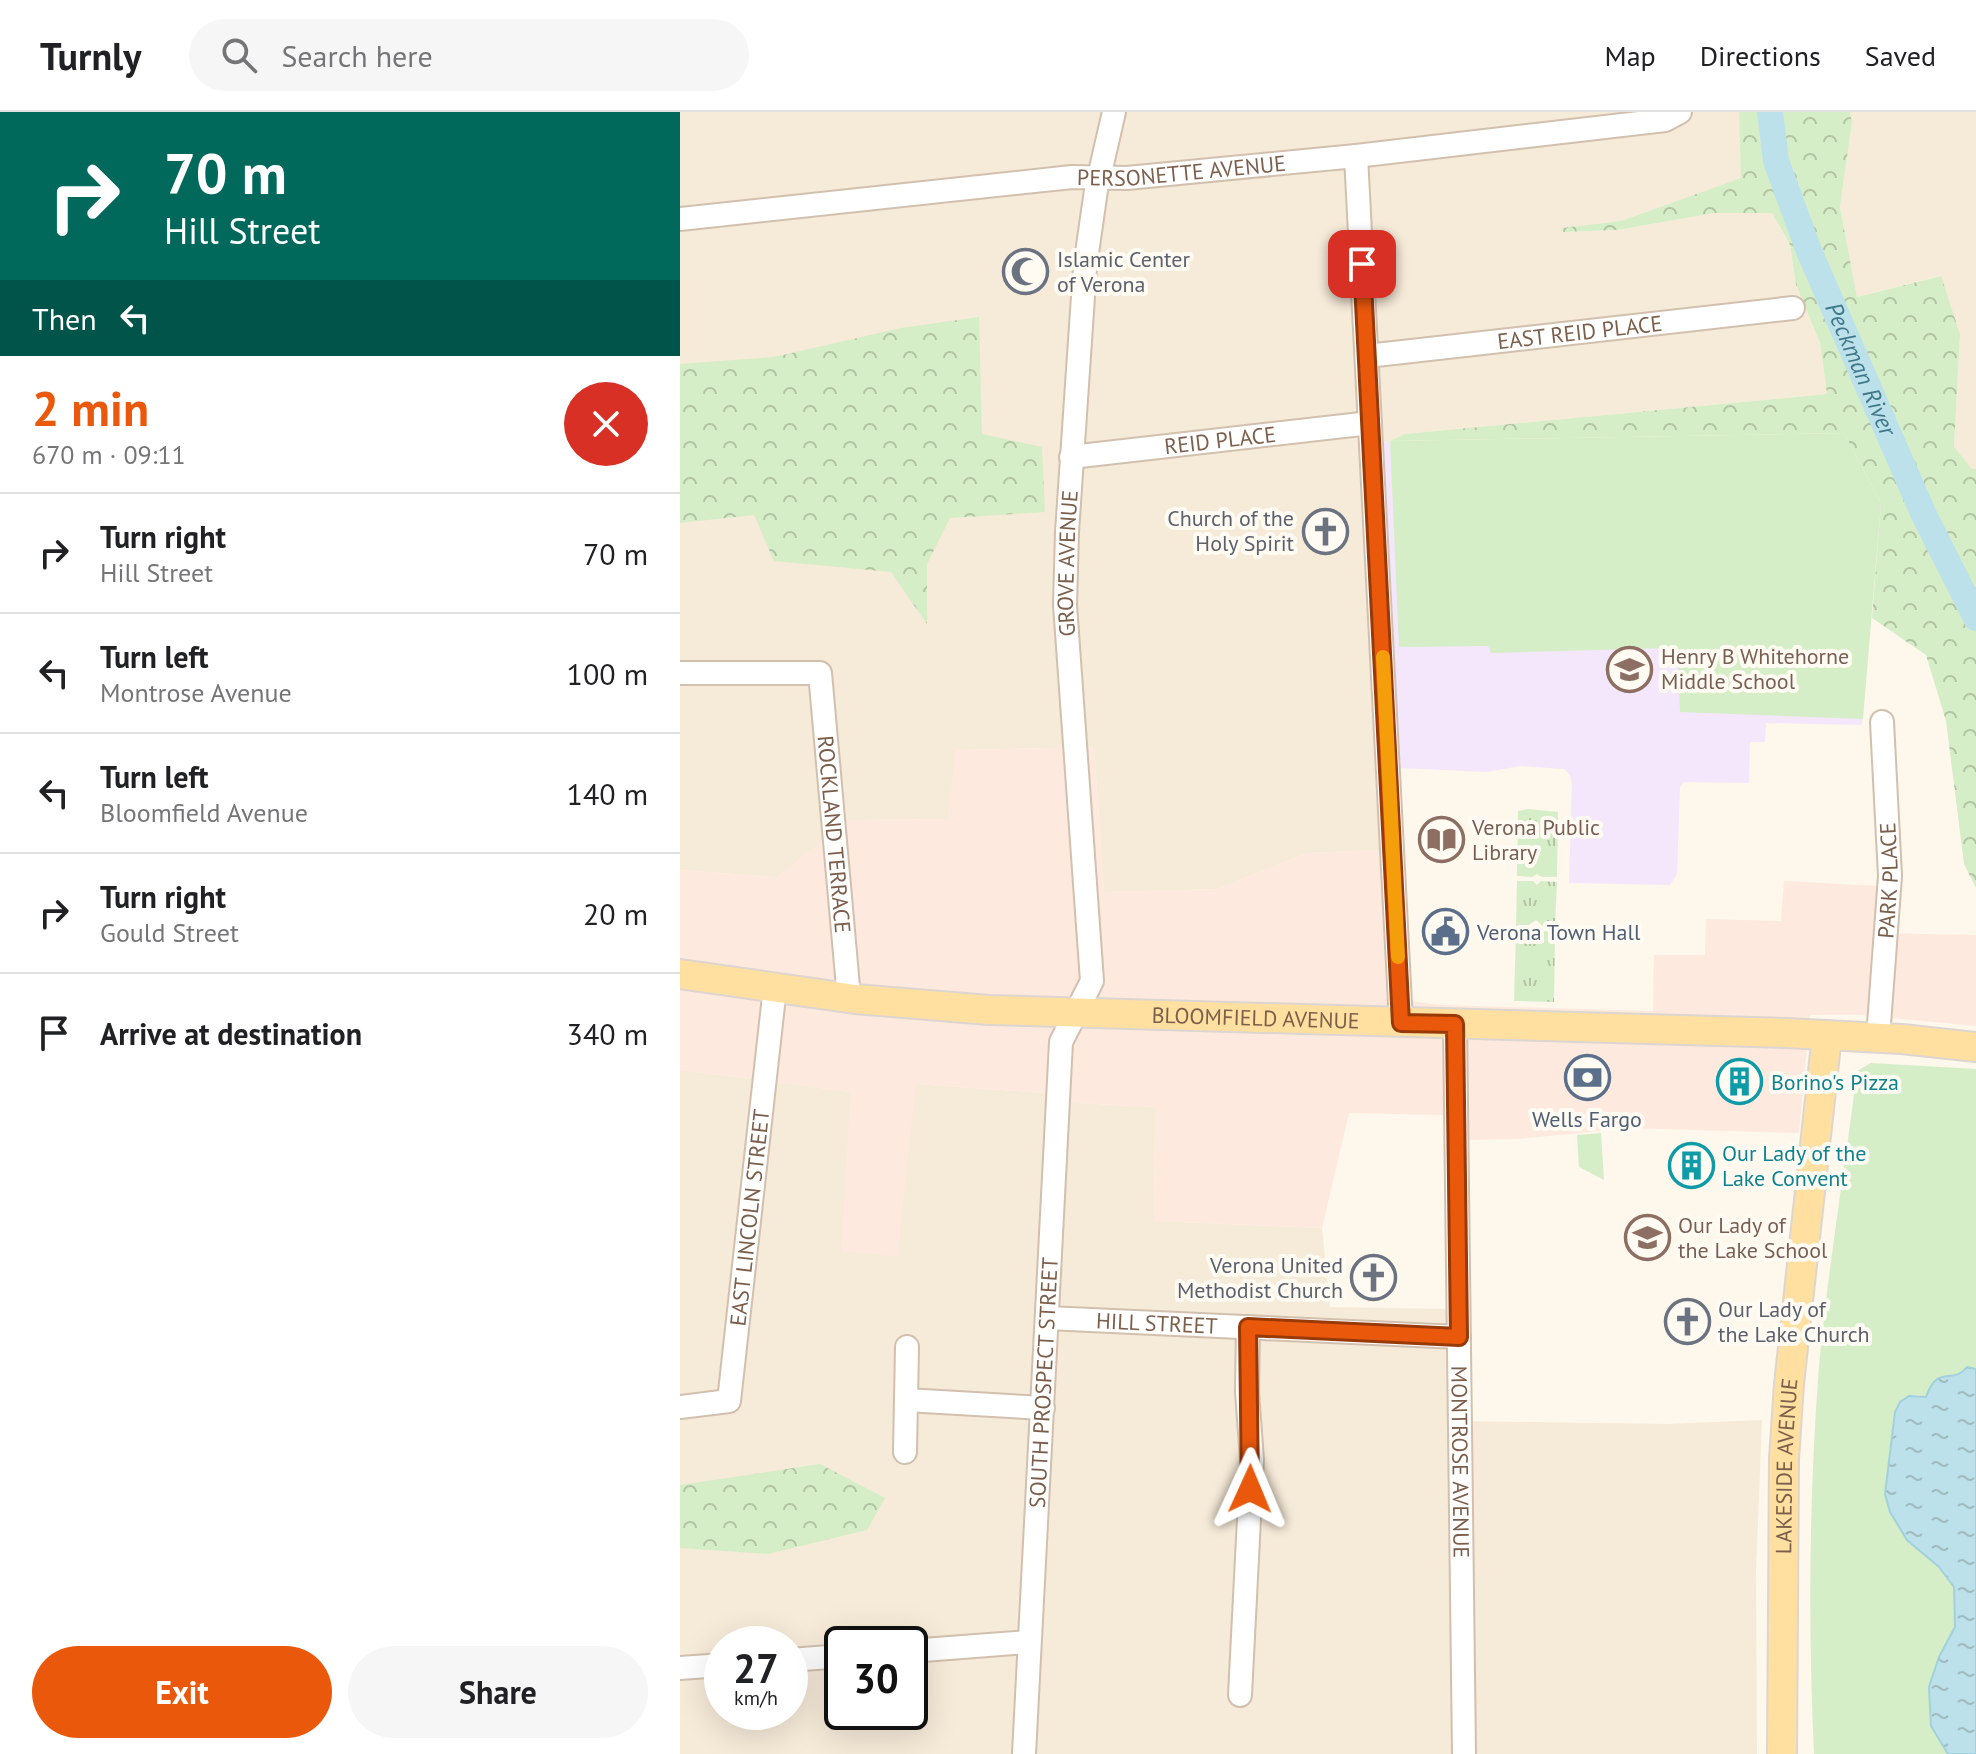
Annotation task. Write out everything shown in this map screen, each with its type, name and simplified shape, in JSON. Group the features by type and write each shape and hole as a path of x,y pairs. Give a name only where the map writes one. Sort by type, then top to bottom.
{"main road":[{"name":"BLOOMFIELD AVENUE","path":"680,974 849,998 947,1007 1075,1014 1827,1035 1976,1047"},
{"name":"LAKESIDE AVENUE","path":"1782,1754 1784,1459 1789,1384 1827,1035"}],"street":[{"name":"GROVE AVENUE","path":"1075,1014 1092,981 1065,605 1071,457 1085,267 1099,178 1114,112"},
{"name":"PERSONETTE AVENUE","path":"680,219 1072,177 1127,178 1356,156 1665,120 1680,112"},
{"path":"1356,156 1401,1023"},
{"name":"EAST REID PLACE","path":"1367,356 1793,308"},
{"name":"REID PLACE","path":"1071,457 1370,423"},
{"name":"ROCKLAND TERRACE","path":"680,673 820,673 849,998"},
{"name":"PARK PLACE","path":"1878,1038 1890,876 1882,722"},
{"name":"EAST LINCOLN STREET","path":"680,1407 729,1401 775,987"},
{"name":"SOUTH PROSPECT STREET","path":"1024,1754 1061,1042 1075,1014"},
{"name":"MONTROSE AVENUE","path":"1455,1024 1464,1754"},
{"name":"HILL STREET","path":"1047,1318 1459,1337"},
{"path":"1240,1695 1252,1460 1247,1392 1248,1327"},
{"path":"905,1452 907,1347"},
{"path":"906,1400 1043,1408"},
{"path":"928,1650 1029,1642"},
{"path":"680,1668 704,1666"}],"shaded area":[{"path":"680,112 1739,112 1742,178 1621,221 1562,228 1562,232 1617,230 1715,213 1772,213 1790,246 1796,285 1820,343 1827,394 1404,434 1390,441 1361,446 1381,850 1307,853 1217,889 1104,892 1094,747 957,750 948,819 850,820 777,877 680,870"},
{"path":"1850,112 1976,112 1976,469 1972,469 1954,448 1960,334 1940,276 1857,297 1840,207 1852,122"},
{"name":"Henry B Whitehorne Middle School","path":"1390,441 1881,503 1862,725 1766,723 1765,742 1750,742 1749,783 1684,782 1680,787 1677,874 1670,885 1569,883 1572,785 1570,775 1564,769 1520,766 1487,772 1398,768 1380,443"},
{"path":"1094,747 1104,892 1217,889 1307,853 1381,850 1386,998 1442,1005 1653,1011 1654,955 1705,955 1706,919 1781,921 1784,881 1877,886 1874,933 1976,935 1976,1026 1861,1015 1810,1015 1799,1133 1628,1128 1518,1139 1467,1140 1443,1115 1349,1113 1322,1228 1154,1221 1155,1107 1075,1103 1058,1094 916,1084 897,1257 842,1251 850,1092 680,1070 680,870 777,877 850,820 947,819 956,750"},
{"path":"680,1070 851,1092 842,1251 897,1256 915,1084 1058,1094 1075,1103 1155,1107 1154,1221 1322,1228 1330,1307 1446,1309 1452,1421 1667,1424 1762,1420 1756,1571 1757,1754 680,1754"}],"green space":[{"path":"1739,112 1850,112 1852,122 1840,207 1857,297 1941,276 1960,334 1954,447 1972,469 1976,469 1976,888 1964,864 1946,721 1926,655 1872,618 1881,503 1844,433 1390,441 1404,434 1827,394 1820,343 1796,285 1790,245 1772,213 1715,213 1617,230 1563,232 1561,228 1621,221 1741,178"},
{"path":"979,317 982,434 1042,447 1045,512 950,518 927,564 927,624 891,572 774,561 754,515 680,523 680,364 774,357 901,328"},
{"name":"Henry B Whitehorne Middle School","path":"1844,433 1881,503 1863,719 1680,712 1678,655 1670,648 1491,653 1488,646 1399,647 1390,441"},
{"path":"1518,811 1558,812 1557,877 1537,874 1532,877 1517,876"},
{"path":"1517,881 1533,881 1537,885 1541,881 1557,882 1555,927 1544,927 1536,920 1527,926 1516,926"},
{"path":"1516,930 1527,931 1536,938 1544,931 1555,932 1554,1002 1514,1001"},
{"path":"1871,1063 1976,1069 1976,1369 1967,1367 1955,1375 1940,1378 1930,1387 1926,1397 1910,1396 1897,1406 1885,1494 1907,1540 1939,1567 1954,1587 1955,1627 1939,1657 1945,1750 1948,1754 1814,1754 1810,1560 1819,1366 1857,1071"},
{"path":"1601,1133 1604,1180 1579,1167 1577,1135"},
{"path":"820,1464 885,1498 867,1530 768,1554 680,1548 680,1485"}],"water":[{"path":"1967,1367 1976,1369 1976,1754 1948,1754 1931,1726 1929,1687 1939,1657 1955,1627 1954,1587 1939,1567 1907,1540 1890,1512 1885,1494 1895,1412 1900,1402 1909,1396 1926,1397 1935,1381 1956,1375"}],"waterway":[{"name":"Peckman River","path":"1770,112 1776,161 1809,251 1924,515 1976,618"}],"slow traffic":[{"path":"1383,657 1398,957"}],"place":[{"name":"Islamic Center of Verona","path":"1026,272"},
{"name":"Church of the Holy Spirit","path":"1325,531"},
{"name":"Henry B Whitehorne Middle School","path":"1630,669"},
{"name":"Verona Public Library","path":"1441,840"},
{"name":"Verona Town Hall","path":"1446,932"},
{"name":"Wells Fargo","path":"1587,1078"},
{"name":"Borino's Pizza","path":"1740,1082"},
{"name":"Our Lady of the Lake Convent","path":"1691,1166"},
{"name":"Our Lady of the Lake School","path":"1647,1238"},
{"name":"Verona United Methodist Church","path":"1374,1278"},
{"name":"Our Lady of the Lake Church","path":"1687,1322"}],"route":[{"path":"1250,1489 1248,1327 1459,1337 1455,1024 1401,1023 1362,264"}]}
